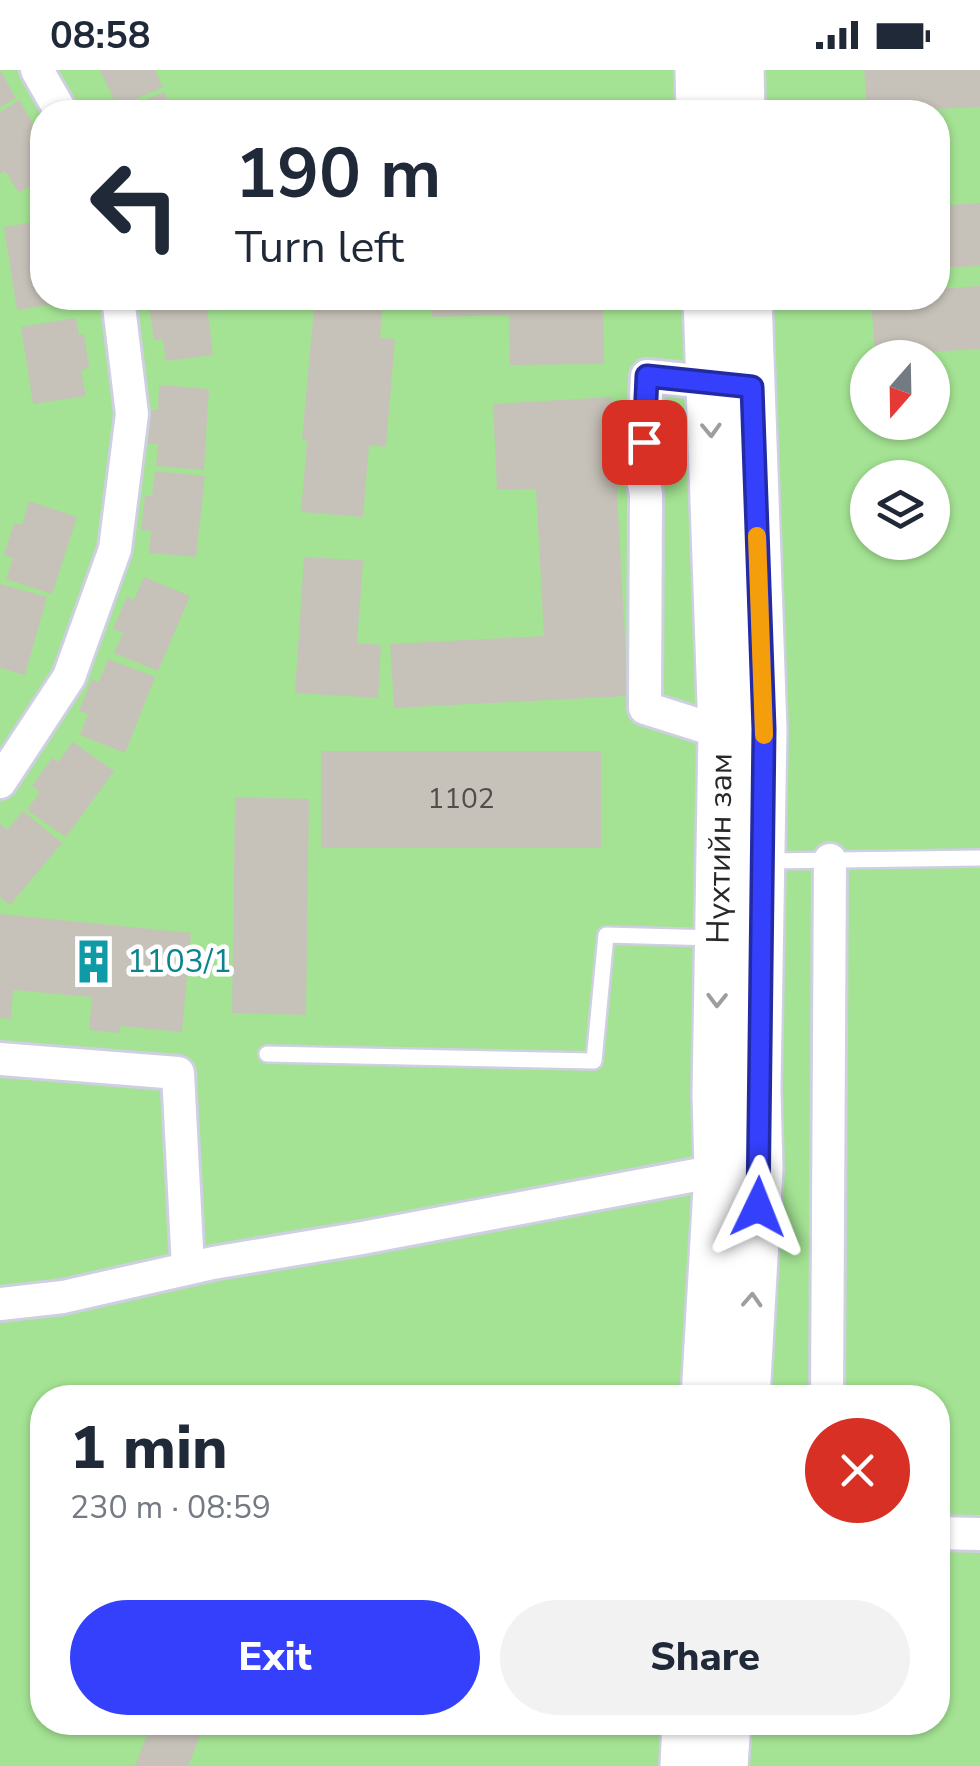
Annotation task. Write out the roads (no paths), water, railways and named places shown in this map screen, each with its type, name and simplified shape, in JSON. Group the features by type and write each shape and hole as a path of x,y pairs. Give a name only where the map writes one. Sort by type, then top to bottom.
{"main road":[{"path":"698,70 699,100"},
{"path":"741,70 742,100"},
{"name":"Нүхтийн зам","path":"709,310 731,384 764,729 760,1169 748,1385"},
{"name":"Нүхтийн зам","path":"705,1385 717,1172 721,732 731,384 746,310"},
{"path":"682,1766 684,1735"},
{"path":"726,1766 727,1735"}],"street":[{"path":"38,70 55,100"},
{"path":"0,782 69,678 115,549 132,414 119,310"},
{"path":"721,732 645,708 646,494 642,475 647,376 731,384"},
{"path":"827,1385 830,860"},
{"path":"0,1060 178,1073 188,1268"},
{"path":"2,1308 188,1268 717,1172"},
{"path":"950,1533 980,1534"}],"lane":[{"path":"764,861 980,858"},
{"path":"267,1054 594,1061 606,935 718,938"}],"place":[{"name":"1103/1","path":"94,961"}]}
